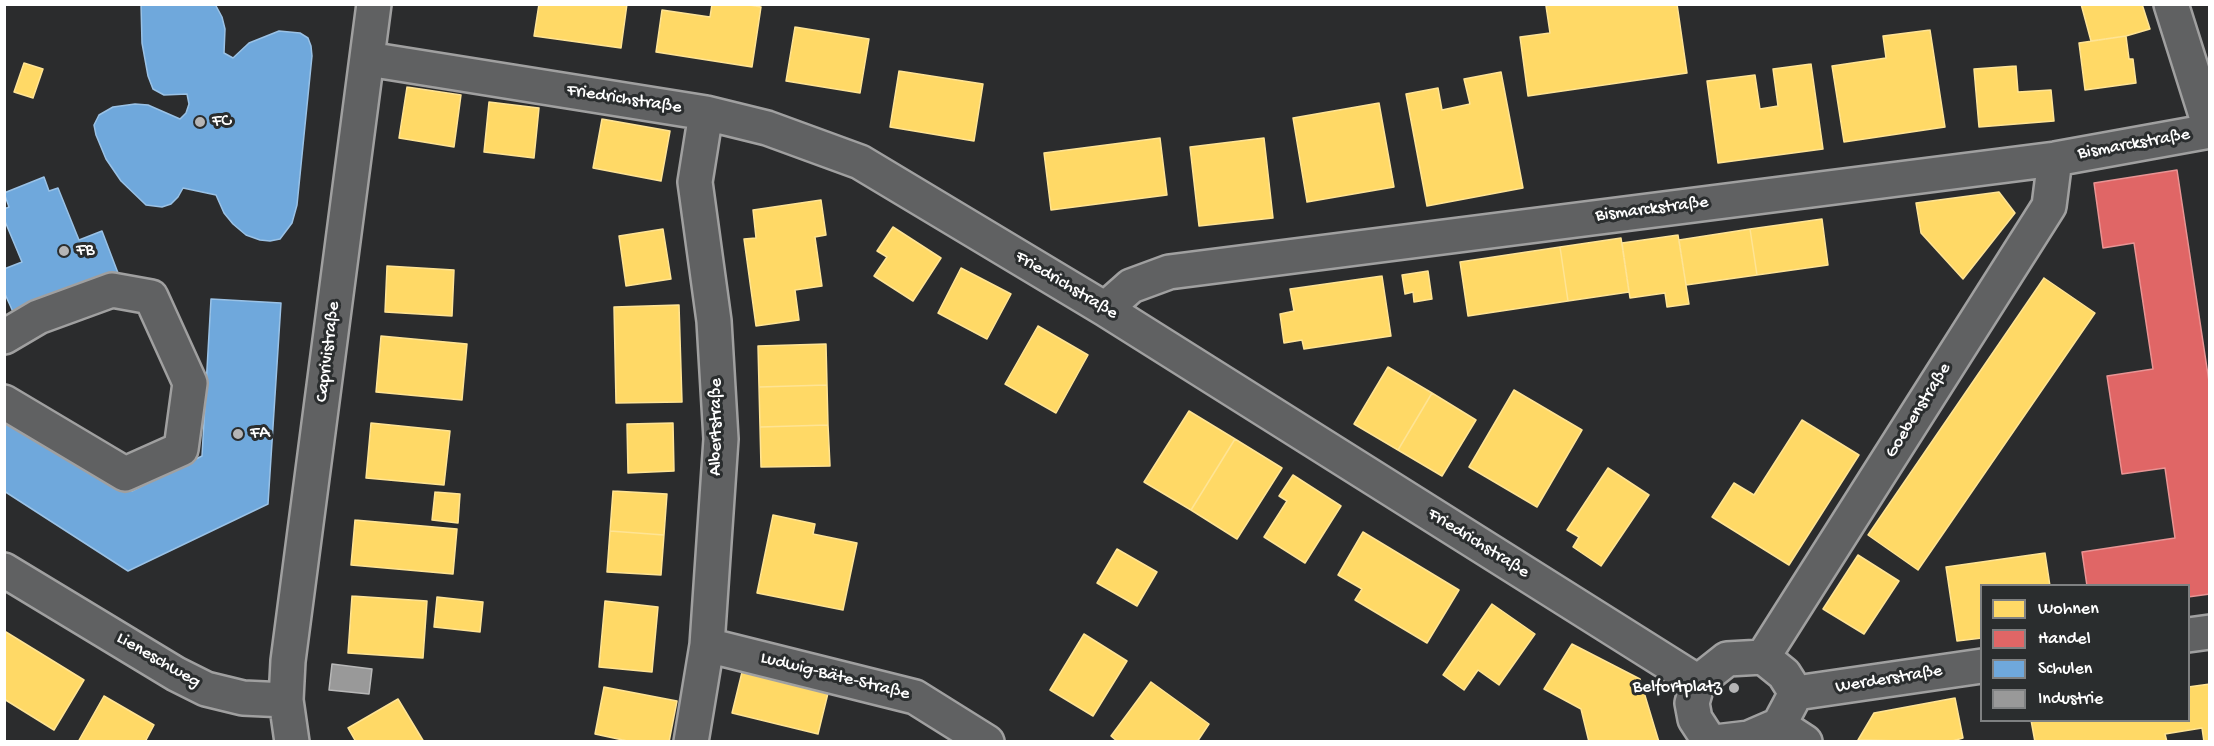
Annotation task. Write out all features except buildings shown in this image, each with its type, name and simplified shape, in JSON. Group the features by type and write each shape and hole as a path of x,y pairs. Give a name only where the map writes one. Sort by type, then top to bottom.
{"street":[{"name":"Caprivistraße","path":"286,700 288,660 375,4"},
{"path":"2171,4 2210,130"},
{"name":"Friedrichstraße","path":"368,59 706,113 767,128 860,162 1105,309 1698,682"},
{"name":"Albertstraße","path":"691,741 707,645 721,439 714,321 695,182 706,113"},
{"name":"Bismarckstraße","path":"1105,309 1131,286 1168,272 2055,159 2210,130"},
{"name":"Goebenstraße","path":"1763,657 2049,206 2055,159"},
{"path":"4,337 38,317 112,290 151,297 190,383 181,449 125,474 4,402"},
{"name":"Lieneschweg","path":"4,570 176,674 206,689 243,698 286,700"},
{"path":"2190,635 2210,632"},
{"name":"Ludwig-Bäte-Straße","path":"707,645 915,697 987,741"},
{"path":"1710,741 1695,719 1692,703 1698,682 1727,659 1763,657 1785,674 1796,693 1792,733 1715,741"},
{"name":"Werderstraße","path":"1796,693 1980,666"},
{"path":"286,700 292,741"}],"place":[{"name":"FC","path":"200,122"},
{"name":"FB","path":"64,251"},
{"name":"FA","path":"238,434"},
{"name":"Belfortplatz","path":"1734,688"}]}
